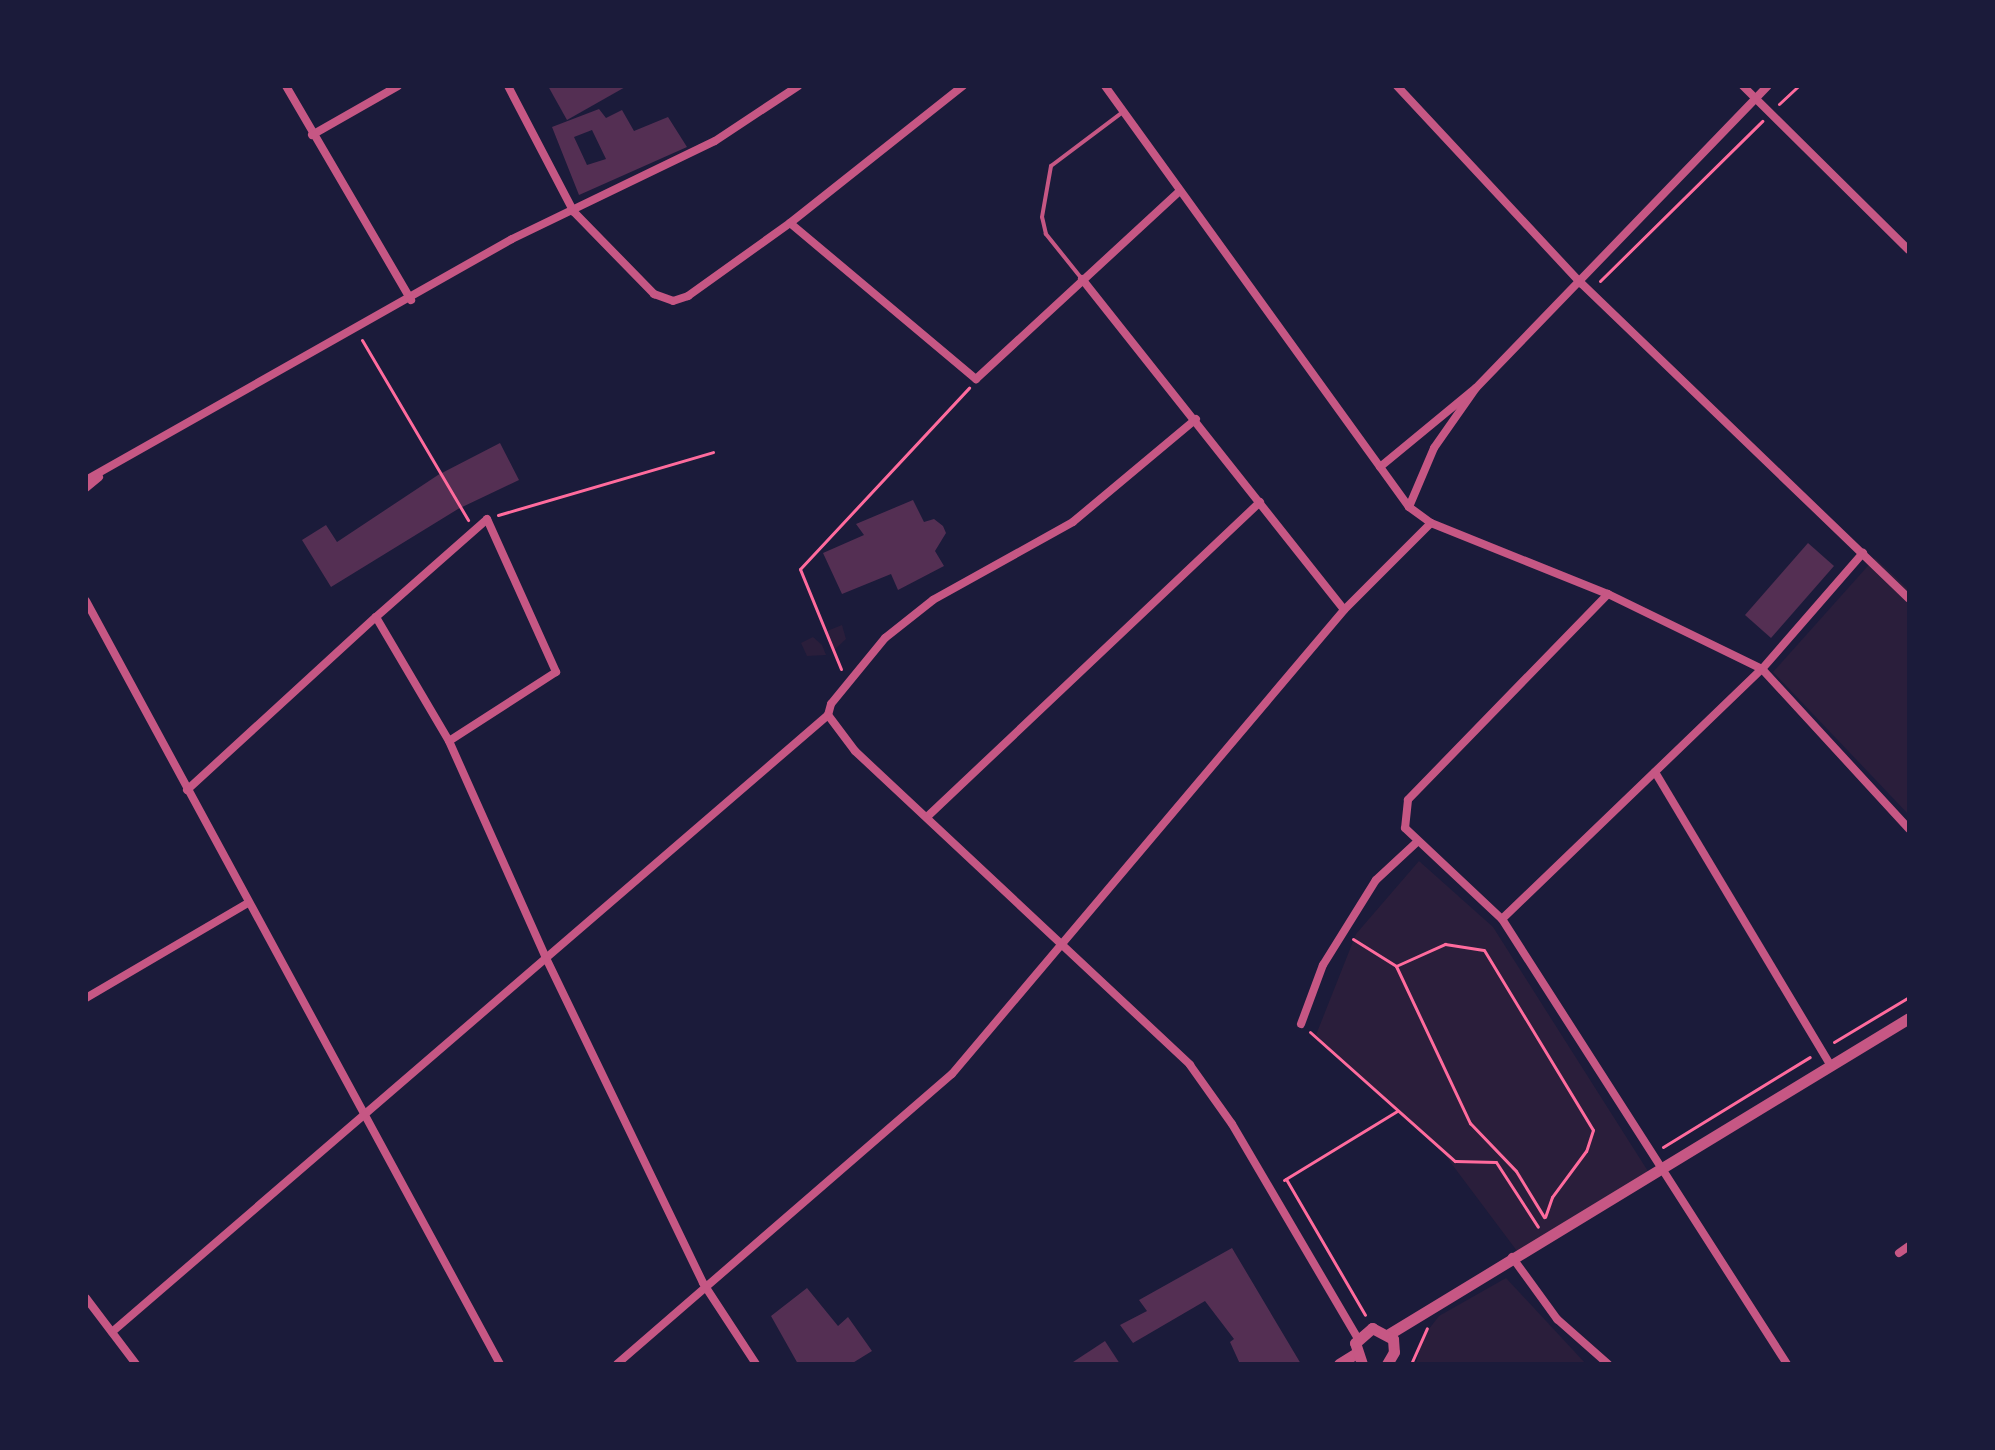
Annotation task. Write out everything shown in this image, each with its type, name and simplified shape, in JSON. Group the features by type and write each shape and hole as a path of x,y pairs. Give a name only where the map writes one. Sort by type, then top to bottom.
{"street":[{"path":"286,86 411,300"},
{"path":"312,135 398,86"},
{"path":"508,86 574,212 654,294 673,301 688,296 790,223 963,86"},
{"path":"86,480 411,300 512,239 574,212 715,141 798,86"},
{"path":"1105,86 1409,507 1431,523 1608,594 1762,669 1909,829"},
{"path":"1397,86 1589,292 1909,599"},
{"path":"1743,86 1909,250"},
{"path":"1380,467 1476,388 1581,283 1768,86"},
{"path":"790,223 976,379 1180,191"},
{"path":"1082,279 1196,419 1344,610"},
{"path":"1409,507 1434,448 1476,388"},
{"path":"112,1332 828,715 847,684 885,638 933,600 1073,522 1196,419"},
{"path":"86,488 112,466"},
{"path":"928,816 1260,502"},
{"path":"187,790 487,519 556,672 449,741"},
{"path":"617,1364 952,1074 1344,610 1431,523"},
{"path":"1502,919 1762,669 1863,553"},
{"path":"1608,594 1408,800 1405,828 1502,919 1787,1364"},
{"path":"86,601 246,904 500,1364"},
{"path":"376,617 449,741 545,956 706,1289 756,1364"},
{"path":"828,715 855,751 928,816 1190,1065 1269,1188 1357,1337 1358,1359 1339,1364"},
{"path":"1655,772 1831,1066"},
{"path":"1301,1024 1323,965 1376,880 1418,841"},
{"path":"86,998 246,904"},
{"path":"1389,1334 1512,1257 1541,1232 1663,1169 1909,1018"},
{"path":"1899,1253 1909,1246"},
{"path":"1512,1257 1557,1319 1608,1364"},
{"path":"86,1298 136,1364"},
{"path":"1357,1337 1372,1328 1389,1334 1395,1346 1391,1362"}],"lane":[{"path":"1082,279 1046,234 1042,217 1051,166 1123,112"}],"path":[{"path":"1589,292 1798,86"},
{"path":"356,330 474,530"},
{"path":"847,684 800,569 976,379"},
{"path":"487,519 713,452"},
{"path":"1343,932 1396,966 1470,1123 1516,1171 1548,1222 1541,1232 1525,1236"},
{"path":"1396,966 1445,944 1484,950 1593,1130 1586,1151 1552,1197 1545,1217"},
{"path":"1653,1155 1909,997"},
{"path":"1301,1024 1455,1161 1496,1162 1541,1232"},
{"path":"1269,1188 1397,1111"},
{"path":"1286,1179 1370,1319"},
{"path":"1411,1364 1427,1327"}],"shaded area":[{"path":"1875,558 1909,590 1909,815 1773,672"},
{"path":"842,625 846,639 833,651 827,631"},
{"path":"813,637 822,645 826,655 807,656 801,643"},
{"path":"1419,861 1493,927 1651,1176 1517,1251 1445,1155 1316,1035 1356,934"},
{"path":"1506,1278 1586,1364 1416,1364 1422,1338 1439,1316"}],"building":[{"path":"548,86 627,86 567,120"},
{"path":"599,109 606,118 622,110 634,131 668,117 687,147 579,195 552,127","holes":["592,130 606,159 587,165 574,137"]},
{"path":"500,443 519,480 458,509 331,587 302,540 326,525 337,542 438,475"},
{"path":"913,500 924,522 934,519 943,526 946,533 935,551 944,566 898,590 891,574 842,594 823,553 864,535 856,524"},
{"path":"1808,543 1834,566 1771,638 1745,615"},
{"path":"1232,1248 1301,1364 1240,1364 1230,1342 1234,1339 1205,1301 1133,1343 1120,1325 1147,1311 1139,1300"},
{"path":"807,1288 838,1326 848,1317 872,1351 851,1364 798,1364 771,1316"},
{"path":"1105,1341 1120,1364 1070,1364"}]}
